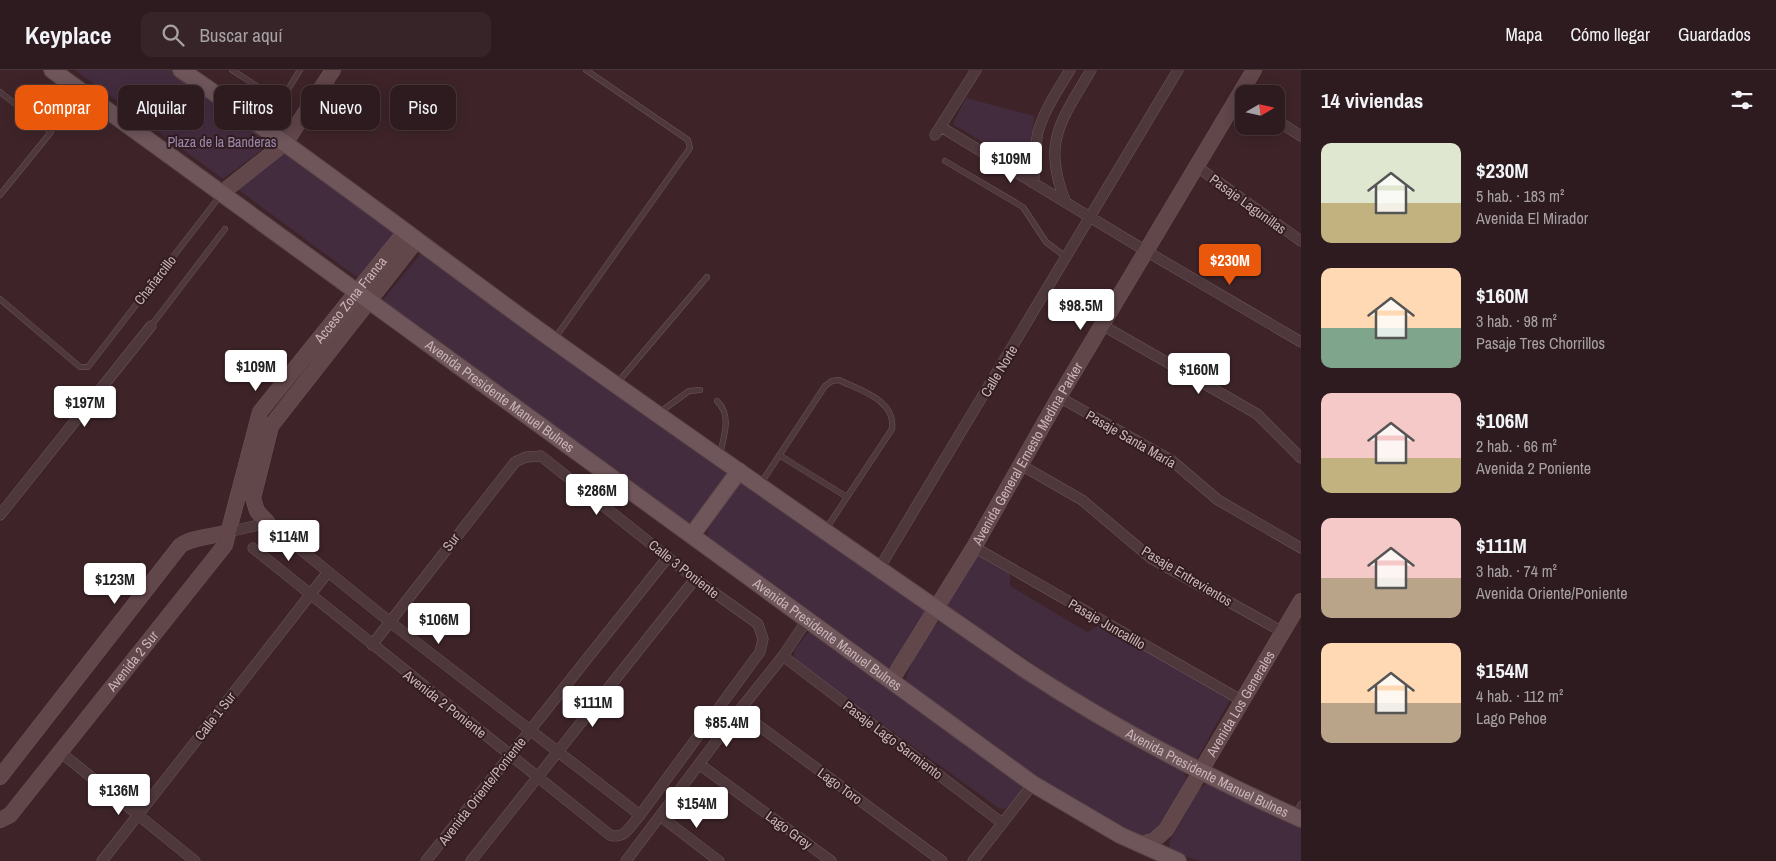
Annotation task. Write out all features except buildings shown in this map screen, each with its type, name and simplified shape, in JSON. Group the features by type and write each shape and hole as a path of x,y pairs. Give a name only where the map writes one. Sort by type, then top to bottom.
{"main road":[{"name":"Avenida Presidente Manuel Bulnes","path":"52,70 223,192 1033,784 1138,844 1178,861"},
{"name":"Avenida Presidente Manuel Bulnes","path":"181,70 214,92"},
{"name":"Avenida Presidente Manuel Bulnes","path":"269,130 410,237 553,340 1046,683 1200,772 1298,813"},
{"path":"692,535 739,471"}],"street":[{"path":"223,192 286,142 333,70"},
{"path":"976,70 938,131 1032,183 1301,342"},
{"path":"1032,183 1036,171 1038,134 1044,115 1070,70"},
{"path":"1066,203 1054,166 1056,136 1065,115 1092,70"},
{"name":"Calle Norte","path":"880,567 1067,258 1093,219 1178,70"},
{"name":"Avenida General Ernesto Medina Parker","path":"1247,85 1254,70"},
{"name":"Avenida General Ernesto Medina Parker","path":"891,681 974,547 1059,397 1196,166 1235,106"},
{"path":"1285,126 1301,136"},
{"name":"Pasaje Lagunillas","path":"1196,166 1301,241"},
{"name":"Acceso Zona Franca","path":"228,532 260,412 357,290 410,237"},
{"name":"Acceso Zona Franca","path":"268,523 257,511 253,498 271,426 370,301 410,237"},
{"path":"1102,325 1257,414 1301,458"},
{"path":"0,515 151,326"},
{"name":"Pasaje Santa María","path":"1059,397 1171,460 1218,500 1301,548"},
{"name":"Sur","path":"372,645 515,462 526,456 541,456"},
{"name":"Calle 3 Poniente","path":"541,456 695,579 758,624 763,639 760,652 640,815"},
{"name":"Pasaje Entrevientos","path":"1021,466 1082,500 1152,558 1283,632"},
{"path":"0,777 180,546 192,539 216,536 268,523 390,622 640,815"},
{"name":"Avenida 2 Sur","path":"0,820 10,815 59,751 225,545 228,532"},
{"name":"Pasaje Juncalillo","path":"974,547 1241,700"},
{"name":"Avenida 2 Poniente","path":"253,548 610,835 617,837 624,835 640,815"},
{"name":"Avenida Oriente/Poniente","path":"426,861 668,557"},
{"name":"Calle 1 Sur","path":"102,861 328,572"},
{"path":"471,861 695,579"},
{"name":"Avenida Los Generales","path":"1138,844 1153,841 1163,834 1301,601"},
{"path":"626,861 783,656 807,620"},
{"name":"Pasaje Lago Sarmiento","path":"783,656 1002,823"},
{"name":"Lago Toro","path":"739,711 942,861"},
{"path":"59,751 195,861"},
{"name":"Lago Grey","path":"699,764 831,861"},
{"path":"973,861 1033,784"},
{"path":"660,816 719,861"}],"lane":[{"path":"232,70 255,85"},
{"path":"290,85 300,70"},
{"path":"553,340 690,148 688,140 586,70"},
{"path":"0,92 51,132 0,195"},
{"path":"944,161 1023,207 1046,242 1067,258"},
{"name":"Chañarcillo","path":"0,299 80,367 88,367 223,192"},
{"path":"151,326 225,229"},
{"path":"616,384 707,277"},
{"path":"760,485 825,386 832,381 839,380 884,402 890,410 893,419 892,429 825,530"},
{"path":"658,414 689,391 700,390"},
{"path":"717,401 722,407 726,420 720,457"},
{"path":"779,455 847,497"}],"green space":[{"path":"75,70 172,70 193,85 118,85 118,102 108,94 108,85 95,85"},
{"name":"Plaza de la Banderas","path":"204,93 214,100 214,130 255,130 272,142 223,179 156,130 204,130"},
{"path":"966,98 1034,116 1028,170 953,124"},
{"path":"281,151 395,232 358,278 236,188"},
{"path":"423,251 728,474 692,523 685,521 383,300"},
{"path":"744,482 924,609 925,613 891,667 886,668 708,538 710,524 714,517 740,483"},
{"path":"976,551 1010,571 1010,586 1087,632 1102,624 1228,695 1230,700 1197,759 1191,761 1068,687 948,606 948,601"},
{"path":"941,621 1184,771 1186,778 1184,784 1159,829 1148,835 1139,834 1067,798 906,682 909,669 919,649 931,630"},
{"path":"812,631 1018,778 1022,788 1010,808 1000,809 795,661 794,651 807,634"},
{"path":"1207,783 1301,826 1301,861 1200,861 1171,851 1169,848 1170,841 1199,789"}]}
